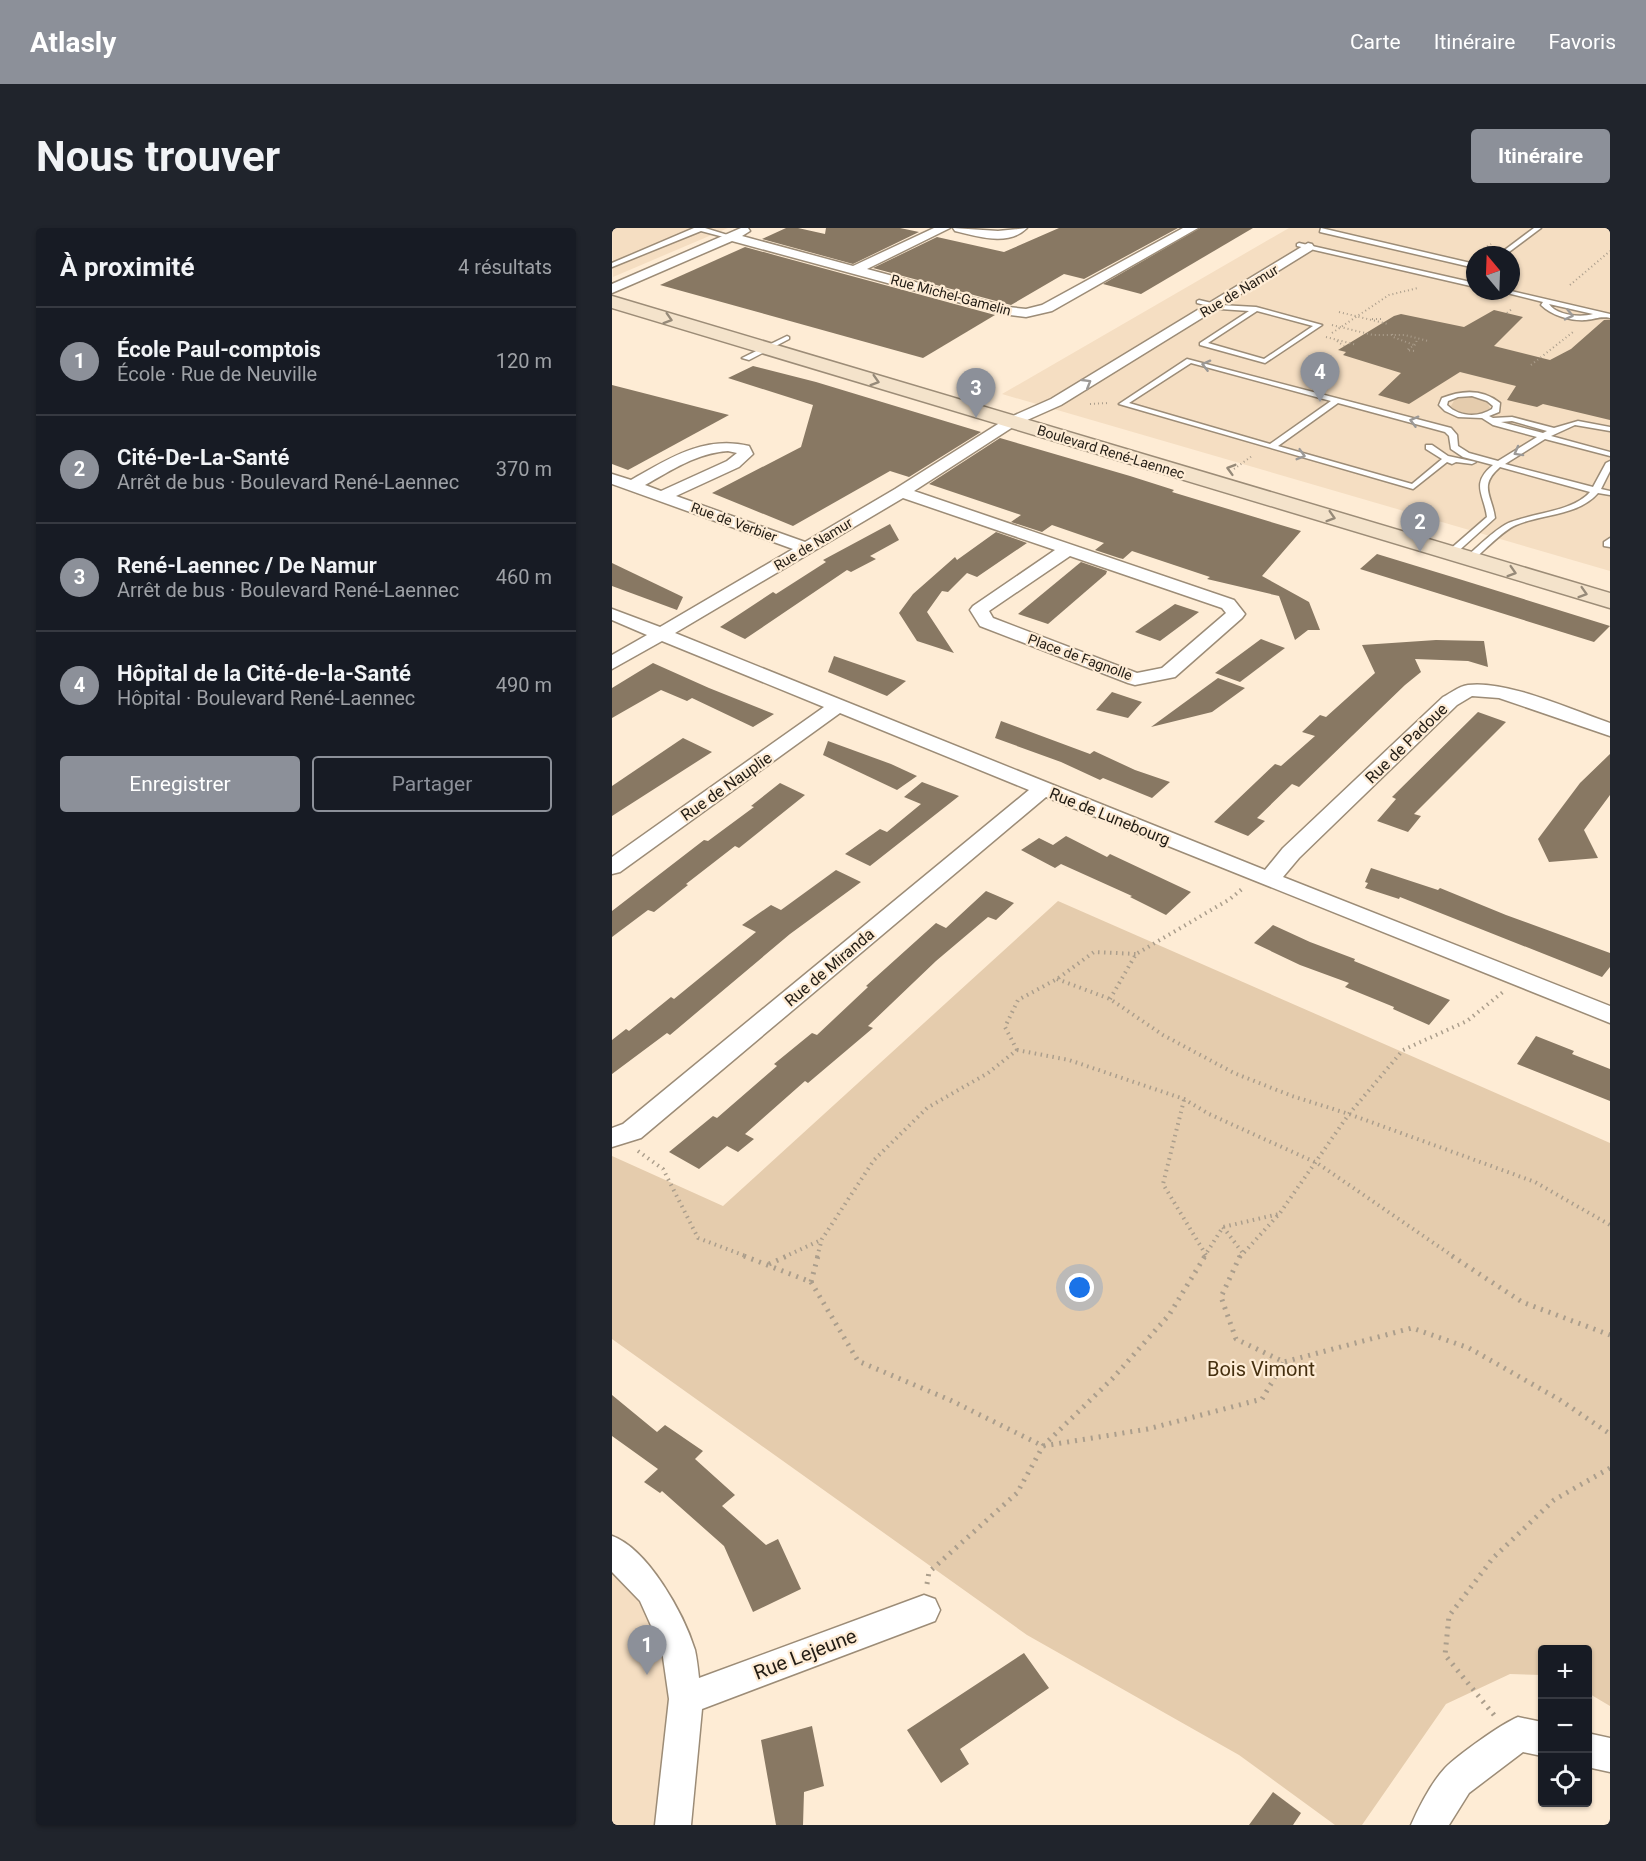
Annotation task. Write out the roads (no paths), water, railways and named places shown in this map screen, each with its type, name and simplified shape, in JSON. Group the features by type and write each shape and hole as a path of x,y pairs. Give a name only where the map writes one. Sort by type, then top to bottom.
{"street":[{"path":"613,291 751,228"},
{"path":"855,270 944,228"},
{"path":"959,228 997,236 1021,228"},
{"name":"Rue Michel-Gamelin","path":"731,237 1007,311 1031,313 1047,308 1192,228"},
{"name":"Rue de Namur","path":"612,663 901,492 1024,414 1056,402 1305,244"},
{"name":"Boulevard René-Laennec","path":"613,291 787,338 1024,414 1469,549 1610,601"},
{"name":"Boulevard René-Laennec","path":"613,291 766,348 1024,414"},
{"name":"Rue de Verbier","path":"632,486 697,451 728,444 743,449 745,454 733,464 662,497"},
{"name":"Rue de Verbier","path":"612,479 806,548"},
{"name":"Place de Fagnolle","path":"901,492 1228,604 1236,614 1168,673 1135,679 986,622 979,610 1067,550"},
{"name":"Boulevard René-Laennec","path":"1469,549 1610,580"},
{"name":"Rue de Lunebourg","path":"612,614 1264,878 1610,1015"},
{"name":"Rue de Padoue","path":"1264,878 1450,701 1469,690 1501,692 1610,730"},
{"name":"Rue de Nauplie","path":"612,867 839,705"},
{"name":"Rue de Miranda","path":"614,1138 632,1131 1043,789"},
{"path":"612,1550 651,1591 678,1650 686,1699 673,1825"},
{"name":"Rue Lejeune","path":"686,1699 924,1610"},
{"path":"1429,1825 1457,1781 1524,1737"},
{"path":"1592,1751 1610,1755"}],"lane":[{"path":"612,265 700,228 731,237"},
{"path":"1513,246 1538,228"},
{"path":"1321,231 1466,264"},
{"path":"1305,244 1330,233"},
{"path":"1305,244 1466,283"},
{"path":"1462,282 1466,279"},
{"path":"1520,295 1548,302 1544,305 1547,309 1573,316 1592,318 1600,313 1610,316"},
{"path":"1209,303 1256,309 1319,325 1265,361 1239,374"},
{"path":"1256,309 1202,344 1265,361"},
{"path":"746,358 787,338"},
{"path":"1447,458 1413,487 1123,404 1190,362 1448,430 1454,435 1452,445 1466,455 1497,465 1610,492"},
{"path":"1487,418 1497,408 1494,402 1487,398 1461,394 1448,397 1444,402 1444,407 1453,413 1487,418 1512,419 1555,431"},
{"path":"1271,447 1337,400"},
{"path":"1487,418 1545,437 1610,454"},
{"path":"1469,549 1491,518 1483,483 1487,474 1497,465 1567,425 1579,423 1610,429"},
{"path":"1429,447 1455,464 1470,468 1497,465"},
{"path":"1469,549 1511,524 1568,508 1589,498 1596,490 1610,463"}],"place":[{"name":"Hôpital de la Cité-de-la-Santé","path":"1320,402"},
{"name":"René-Laennec / De Namur","path":"976,418"},
{"name":"Cité-De-La-Santé","path":"1420,552"},
{"name":"École Paul-comptois","path":"647,1675"}],"park label":[{"name":"Bois Vimont","path":"1261,1369"}]}
